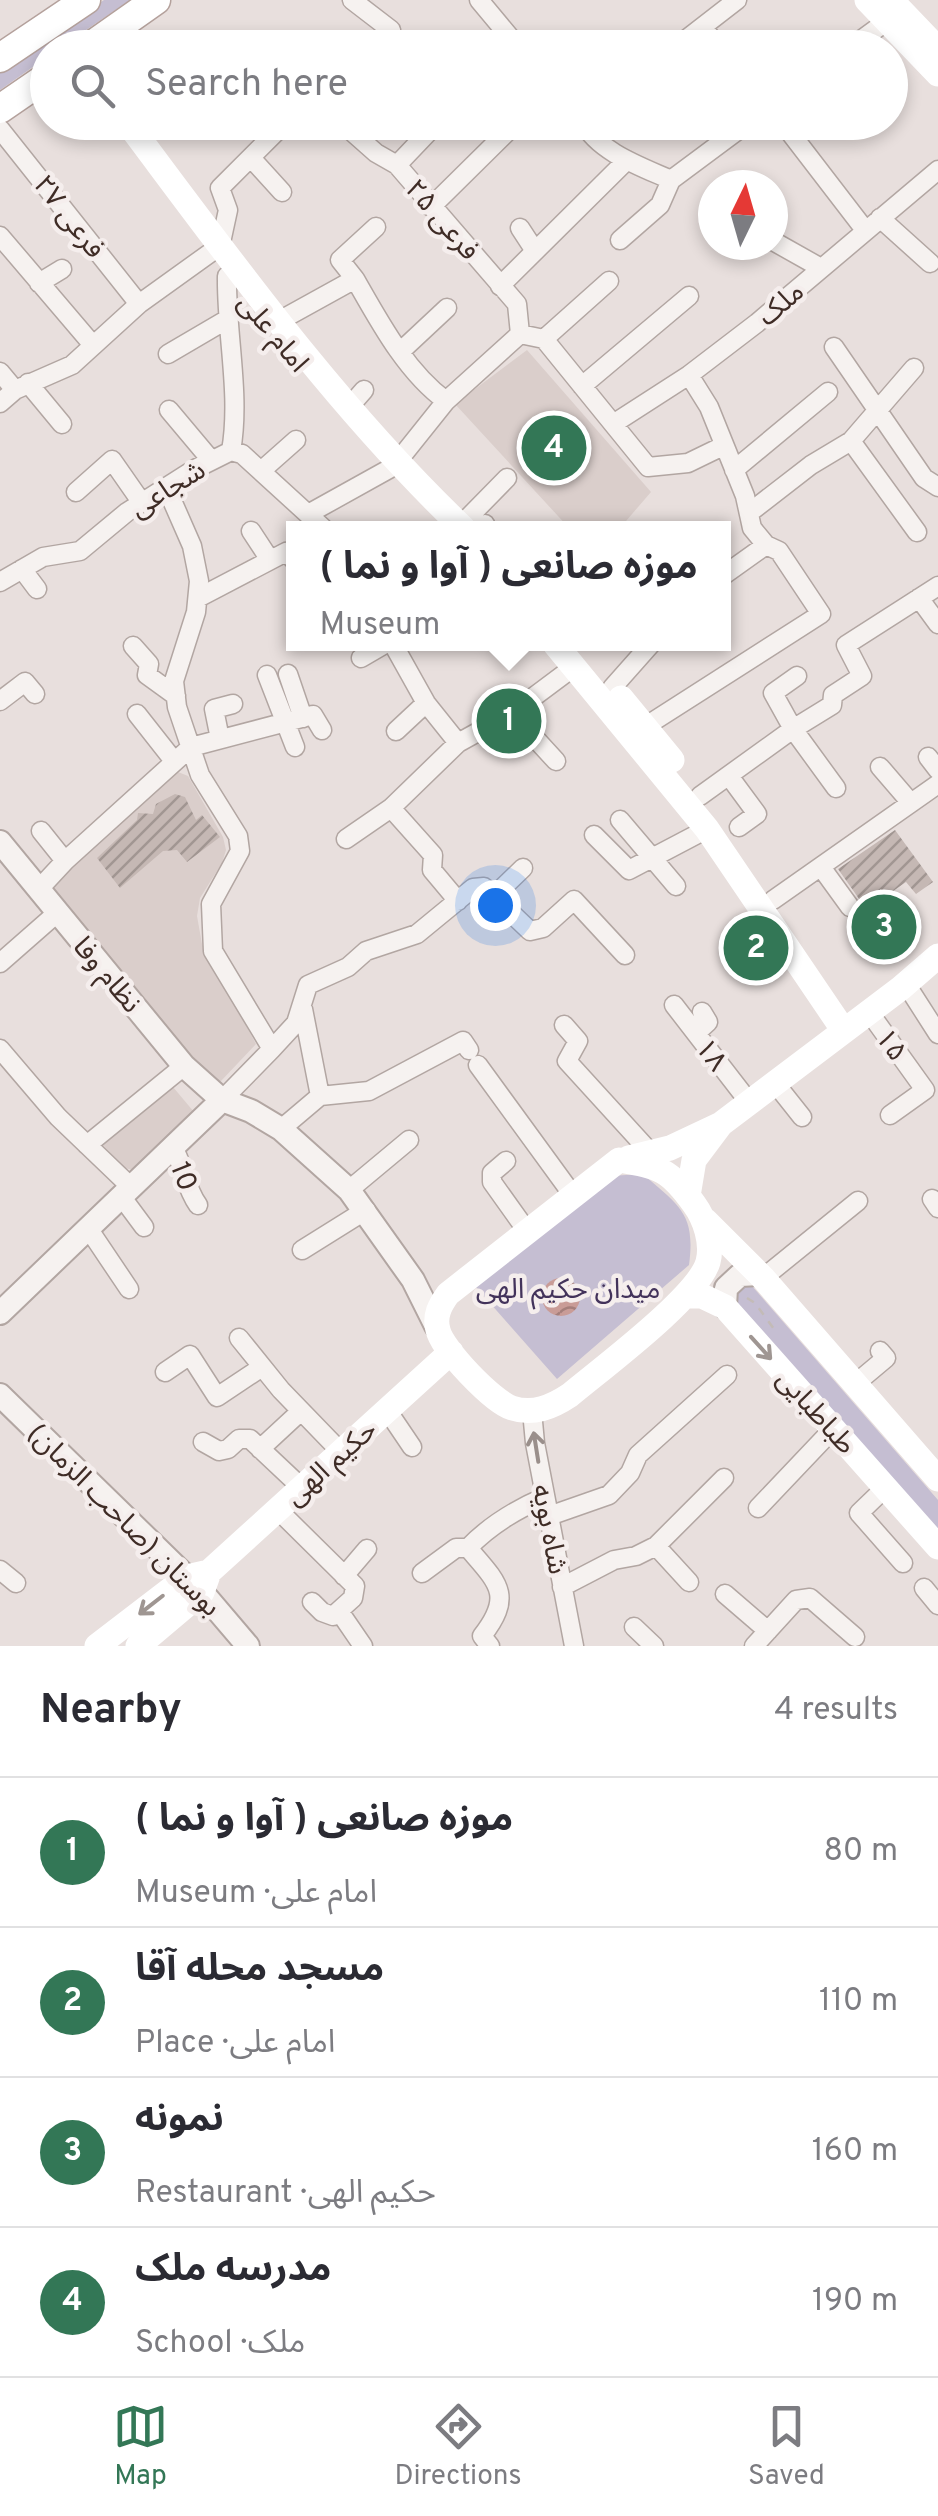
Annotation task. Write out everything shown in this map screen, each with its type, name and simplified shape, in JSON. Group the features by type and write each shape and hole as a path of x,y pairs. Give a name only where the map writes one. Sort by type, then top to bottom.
{"main road":[{"path":"114,30 156,0"},
{"path":"867,0 901,9 938,49"},
{"path":"38,30 74,3"},
{"path":"901,9 938,74"},
{"path":"0,58 30,36"},
{"path":"0,109 30,88"},
{"name":"امام علی","path":"128,140 215,250 227,276 393,465 461,521"},
{"path":"139,140 215,250 357,398 393,465 437,490 463,521"},
{"path":"573,655 612,688 700,796 856,1022"},
{"path":"573,655 856,1022"},
{"path":"618,1160 659,1167 688,1196 706,1221 708,1262 685,1296 570,1396 552,1407 513,1409 496,1401 441,1340 436,1326 438,1308 448,1294 618,1160 670,1148 721,1124 938,956"},
{"path":"688,1196 694,1160 721,1124"},
{"name":"طباطبایی","path":"706,1221 761,1276 938,1480"},
{"path":"685,1296 702,1296 725,1307"},
{"name":"طباطبایی","path":"725,1307 938,1548"},
{"name":"حکیم الهی","path":"199,1580 451,1352"},
{"path":"105,1644 199,1580"},
{"path":"138,1646 199,1580"}],"street":[{"path":"478,0 504,30"},
{"path":"364,3 391,30"},
{"path":"697,30 726,3"},
{"path":"874,30 901,9"},
{"path":"702,26 705,30"},
{"name":"فرعی ۲۷","path":"0,129 139,304"},
{"path":"0,403 22,387 72,365 139,304 215,250 228,210 220,188 269,140"},
{"name":"فرعی ۲۵","path":"361,140 397,165 517,304 520,334"},
{"path":"397,165 421,140"},
{"path":"431,207 500,140"},
{"path":"598,140 628,160 671,180"},
{"path":"620,240 660,206 671,180 725,140"},
{"path":"798,140 872,224 930,263"},
{"path":"252,159 282,192"},
{"path":"500,286 628,160"},
{"name":"ملک","path":"613,424 689,376 758,323 938,170"},
{"path":"376,226 340,260 380,323 430,389 446,401"},
{"path":"520,228 535,251"},
{"path":"0,236 92,344"},
{"path":"788,249 821,268"},
{"path":"39,283 62,269"},
{"path":"227,276 226,320 237,420 232,451"},
{"path":"279,321 355,279"},
{"path":"544,338 609,282"},
{"path":"582,386 689,296"},
{"path":"402,351 448,308"},
{"path":"168,354 226,320"},
{"path":"308,514 393,465 446,401 520,334 544,338 648,467 688,463 722,446"},
{"path":"834,347 931,482"},
{"path":"749,513 812,464 851,441 914,368"},
{"path":"0,372 62,424"},
{"path":"646,726 821,614 779,551 766,545 752,528 708,407 689,376"},
{"path":"734,470 828,392"},
{"path":"169,410 211,460"},
{"path":"261,471 296,440"},
{"path":"851,441 917,532"},
{"name":"شجاعی","path":"0,582 44,557 80,551 142,503 232,451 242,454 316,521"},
{"path":"76,492 112,460 142,503"},
{"path":"931,482 938,462"},
{"path":"473,521 507,478"},
{"path":"166,489 192,546 199,581 196,612 174,681 176,696 200,776 238,836 240,851 211,904 213,951 272,1049"},
{"path":"251,531 270,560"},
{"path":"731,570 766,545"},
{"path":"198,598 286,552"},
{"path":"22,570 37,589"},
{"path":"700,796 736,763 832,706 833,695 862,676 846,645 938,586"},
{"path":"920,598 938,624"},
{"path":"132,646 149,664 147,675 176,696"},
{"path":"361,658 373,651"},
{"path":"397,651 426,704 458,742"},
{"path":"612,688 645,651"},
{"path":"346,839 391,808 458,742 512,712 573,655"},
{"path":"288,674 303,718"},
{"path":"266,675 295,748"},
{"path":"796,676 772,692 836,788"},
{"path":"0,700 26,682 35,694"},
{"path":"220,739 214,709 233,704"},
{"path":"396,731 426,704"},
{"path":"512,712 556,761"},
{"path":"137,714 174,761"},
{"path":"38,890 190,747 313,716 322,730"},
{"path":"736,763 757,814 739,828"},
{"path":"880,767 911,802"},
{"path":"772,900 938,784"},
{"path":"391,808 433,855 432,870 458,901"},
{"path":"620,820 676,886"},
{"path":"594,835 629,870 707,829"},
{"path":"41,831 65,861"},
{"name":"نظام وفا","path":"0,842 184,1066 222,1100 252,1111 281,1129 348,1190 413,1280 436,1326"},
{"path":"821,867 850,907"},
{"path":"494,897 523,868"},
{"path":"0,1312 272,1049 296,1023 308,985 320,970 348,967 366,951 418,934 473,888 484,887 530,931 543,928 574,900 625,955"},
{"path":"0,962 57,913"},
{"path":"906,984 938,1034"},
{"path":"302,1004 320,1096"},
{"name":"۱۸","path":"674,1005 749,1102"},
{"path":"696,1032 708,1022 702,1012"},
{"name":"۱۵","path":"856,1022 924,1090 890,1115"},
{"path":"564,1025 578,1041 567,1061 650,1152"},
{"path":"281,1129 320,1096 369,1091 464,1041 572,1194"},
{"path":"0,1049 126,1191 144,1227"},
{"path":"87,1145 184,1066"},
{"path":"775,1083 802,1116"},
{"path":"348,1190 409,1140"},
{"name":"10","path":"173,1146 183,1167 186,1189 198,1206"},
{"path":"506,1161 492,1174 492,1182 527,1230"},
{"path":"725,1307 726,1288 740,1275 761,1276 858,1201"},
{"path":"302,1250 366,1210"},
{"path":"88,1228 130,1289"},
{"path":"239,1338 341,1452"},
{"path":"855,1384 886,1358 880,1350"},
{"path":"165,1372 190,1355 217,1398 262,1367"},
{"path":"468,1548 488,1520 523,1506 547,1506 609,1495 630,1473 638,1454 727,1375"},
{"name":"بوستان (صاحب الزمان)","path":"0,1395 199,1580 248,1646"},
{"path":"387,1410 412,1448"},
{"path":"260,1449 302,1411"},
{"name":"شاه بویه","path":"532,1411 574,1646"},
{"path":"758,1508 833,1429"},
{"path":"203,1442 218,1451 228,1449 239,1439 250,1439 302,1488"},
{"path":"562,1586 614,1560 636,1556 656,1546 724,1478"},
{"path":"885,1488 858,1513 904,1563"},
{"path":"278,1510 355,1586 353,1598 333,1616 312,1602"},
{"path":"656,1546 689,1582"},
{"path":"344,1576 367,1548"},
{"path":"422,1573 456,1548 468,1548 491,1574 501,1600 499,1614 482,1636 490,1646"},
{"path":"0,1570 16,1584"},
{"path":"924,1588 938,1605"},
{"path":"725,1594 768,1631"},
{"path":"754,1646 796,1600 810,1598 855,1636"},
{"path":"339,1611 363,1646"},
{"path":"634,1626 654,1646"}],"path":[{"path":"725,1307 742,1294 756,1303 776,1332"}],"shaded area":[{"path":"527,350 651,492 626,521 563,521 455,404"},
{"path":"178,772 188,776 223,837 226,850 222,863 200,898 197,916 202,944 256,1044 221,1081 211,1083 55,893 54,880"},
{"path":"173,1087 194,1112 134,1170 124,1168 102,1144"}],"green space":[{"path":"104,0 130,0 86,30 60,30"},
{"path":"30,51 30,69 0,90 0,71"},
{"name":"میدان حکیم الهی","path":"643,1174 682,1212 690,1233 689,1265 557,1379 474,1285 610,1176"},
{"path":"739,1285 752,1286 938,1500 938,1534 730,1295"}],"water":[{"path":"561,1278 575,1283 580,1297 575,1311 561,1316 547,1311 542,1297 547,1283"}],"building":[{"path":"175,794 185,797 196,820 202,815 220,837 187,862 177,850 163,851 120,888 97,858 137,820 138,813 153,814 156,804"},
{"path":"895,830 933,882 916,894 906,882 886,896 881,889 862,903 838,869"},
{"path":"751,923 775,959 761,971 732,940"}],"place":[{"name":"مدرسه ملک","path":"554,448"},
{"name":"موزه صانعی ( آوا و نما )","path":"509,721"},
{"name":"نمونه","path":"884,927"},
{"name":"مسجد محله آقا","path":"756,948"}]}
